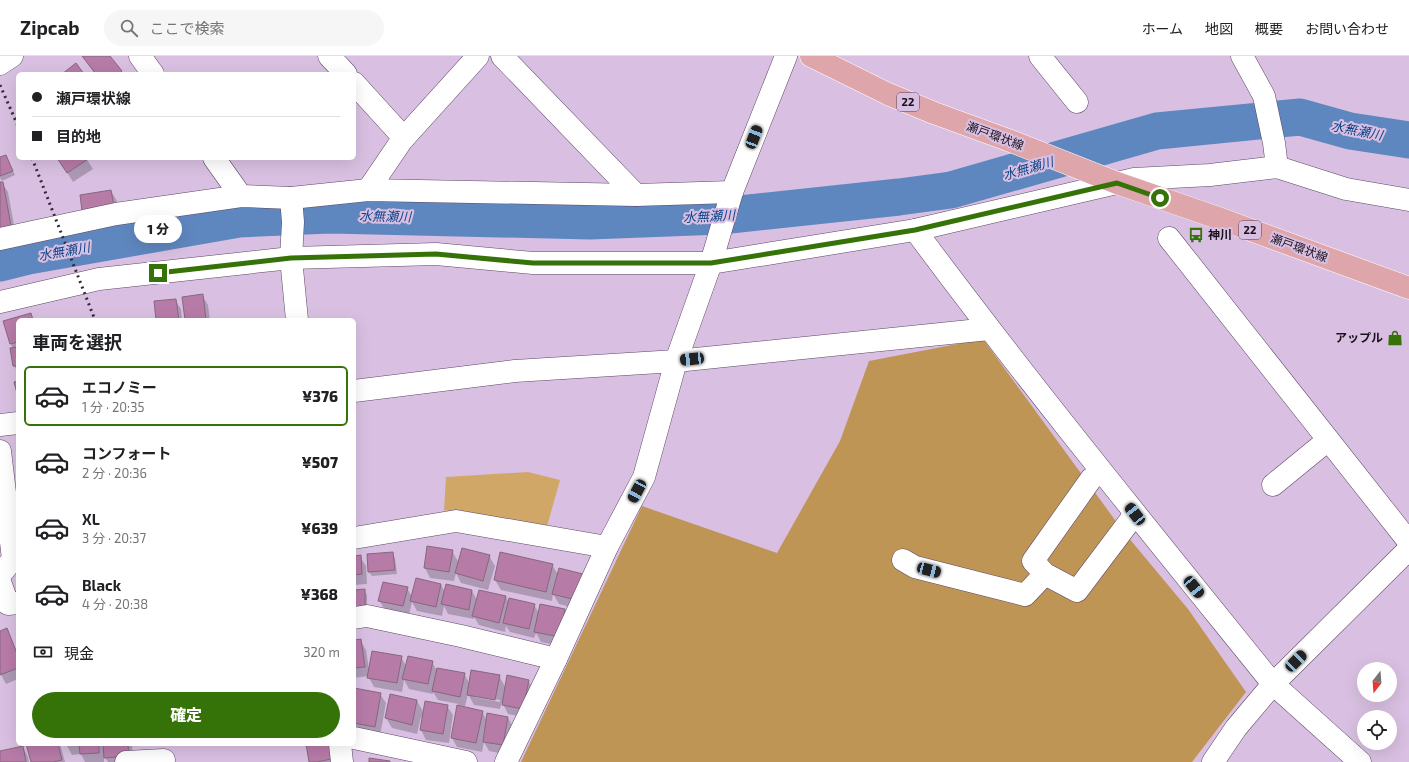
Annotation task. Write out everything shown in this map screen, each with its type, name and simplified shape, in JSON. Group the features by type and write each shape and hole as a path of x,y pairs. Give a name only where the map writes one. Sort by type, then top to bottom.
{"main road":[{"name":"瀬戸環状線","path":"811,56 888,94 934,113 1008,140 1117,183 1218,218 1409,288"}],"street":[{"path":"0,64 12,56"},
{"path":"140,56 152,72"},
{"path":"329,56 344,72"},
{"path":"368,190 404,138 478,56"},
{"path":"502,56 636,194"},
{"path":"506,762 608,547 644,477 676,361 711,263 732,192 786,56"},
{"path":"1040,56 1077,102"},
{"path":"1242,56 1264,96 1277,167"},
{"path":"356,85 404,138"},
{"path":"215,160 241,196"},
{"path":"0,302 99,279 291,258 436,254 533,263 711,263 915,230 1134,179 1210,175 1277,167 1346,189 1409,200"},
{"path":"0,239 116,214 241,196 291,198 368,190 636,194 732,192"},
{"path":"291,198 293,222 291,258 297,318"},
{"path":"915,230 989,329 1135,514 1273,684 1360,762"},
{"path":"1169,238 1409,542"},
{"path":"356,391 515,371 676,361 989,329"},
{"path":"0,425 16,423"},
{"path":"1273,485 1328,440"},
{"path":"0,451 13,559 0,575"},
{"path":"1102,472 1091,479 1033,561 1046,574 1077,591 1135,514"},
{"path":"356,538 456,521 608,547"},
{"path":"1213,762 1236,728 1273,684 1409,549"},
{"path":"903,560 915,567 1025,595 1046,574"},
{"path":"0,582 8,604 16,603"},
{"path":"356,618 367,616 461,636 556,659"},
{"path":"356,738 466,762"},
{"path":"340,746 342,762"},
{"path":"126,762 164,760"}],"shaded area":[{"path":"983,339 1123,531 1188,609 1246,692 1192,762 521,762 642,506 777,553 840,441 869,361"},
{"path":"528,472 560,480 546,530 444,510 446,477"}],"building":[{"path":"82,56 110,56 122,71 121,72 94,72"},
{"path":"76,63 83,72 65,72"},
{"path":"6,155 13,171 0,176 0,157"},
{"path":"58,160 86,160 67,173"},
{"path":"0,182 3,182 11,226 0,228"},
{"path":"111,190 114,206 82,211 80,195"},
{"path":"203,294 206,318 185,318 182,297"},
{"path":"176,299 179,318 156,318 154,301"},
{"path":"31,313 32,318 16,318 16,342 10,344 3,321"},
{"path":"16,347 16,366 13,366 10,348"},
{"path":"427,546 453,550 449,572 424,568"},
{"path":"462,548 490,555 483,581 455,573"},
{"path":"393,552 395,570 368,572 367,554"},
{"path":"500,552 553,564 546,592 494,580"},
{"path":"361,555 362,574 356,575 356,556"},
{"path":"559,568 583,574 576,600 552,594"},
{"path":"416,578 441,584 436,607 410,601"},
{"path":"383,582 408,587 403,606 378,601"},
{"path":"446,584 472,590 469,610 441,604"},
{"path":"365,589 365,606 356,607 356,590"},
{"path":"479,590 506,596 499,623 472,616"},
{"path":"509,598 535,604 529,629 503,623"},
{"path":"540,604 565,609 560,637 534,632"},
{"path":"7,628 16,651 16,669 0,675 0,631"},
{"path":"361,639 365,667 356,668 356,640"},
{"path":"372,651 402,656 397,683 367,678"},
{"path":"408,656 433,661 428,684 402,679"},
{"path":"437,668 465,673 460,697 432,691"},
{"path":"471,670 500,675 495,700 467,695"},
{"path":"507,675 529,680 523,709 502,705"},
{"path":"356,688 381,693 375,727 356,723"},
{"path":"390,694 417,700 412,725 385,718"},
{"path":"425,701 448,705 443,734 420,730"},
{"path":"457,705 483,711 476,743 451,738"},
{"path":"487,713 508,717 503,745 483,742"},
{"path":"23,746 26,762 0,762 0,751"},
{"path":"27,746 58,746 62,760 53,762 31,762"},
{"path":"79,746 99,746 99,753 80,754"},
{"path":"103,746 128,746 129,756 104,758"},
{"path":"306,746 334,746 336,758 309,762"},
{"path":"369,758 390,761 390,762 369,762"}],"waterway":[{"name":"水無瀬川","path":"0,263 28,256 239,219 330,215 590,221 721,216 899,197 951,190 1157,131 1300,117 1350,131 1409,140"}],"railway":[{"path":"0,85 16,121"},
{"path":"33,160 94,318"}],"place":[{"name":"神川","path":"1196,235"},
{"name":"アップル","path":"1395,338"}],"route":[{"path":"158,273 291,258 436,254 533,263 711,263 915,230 1117,183 1160,198"}]}
